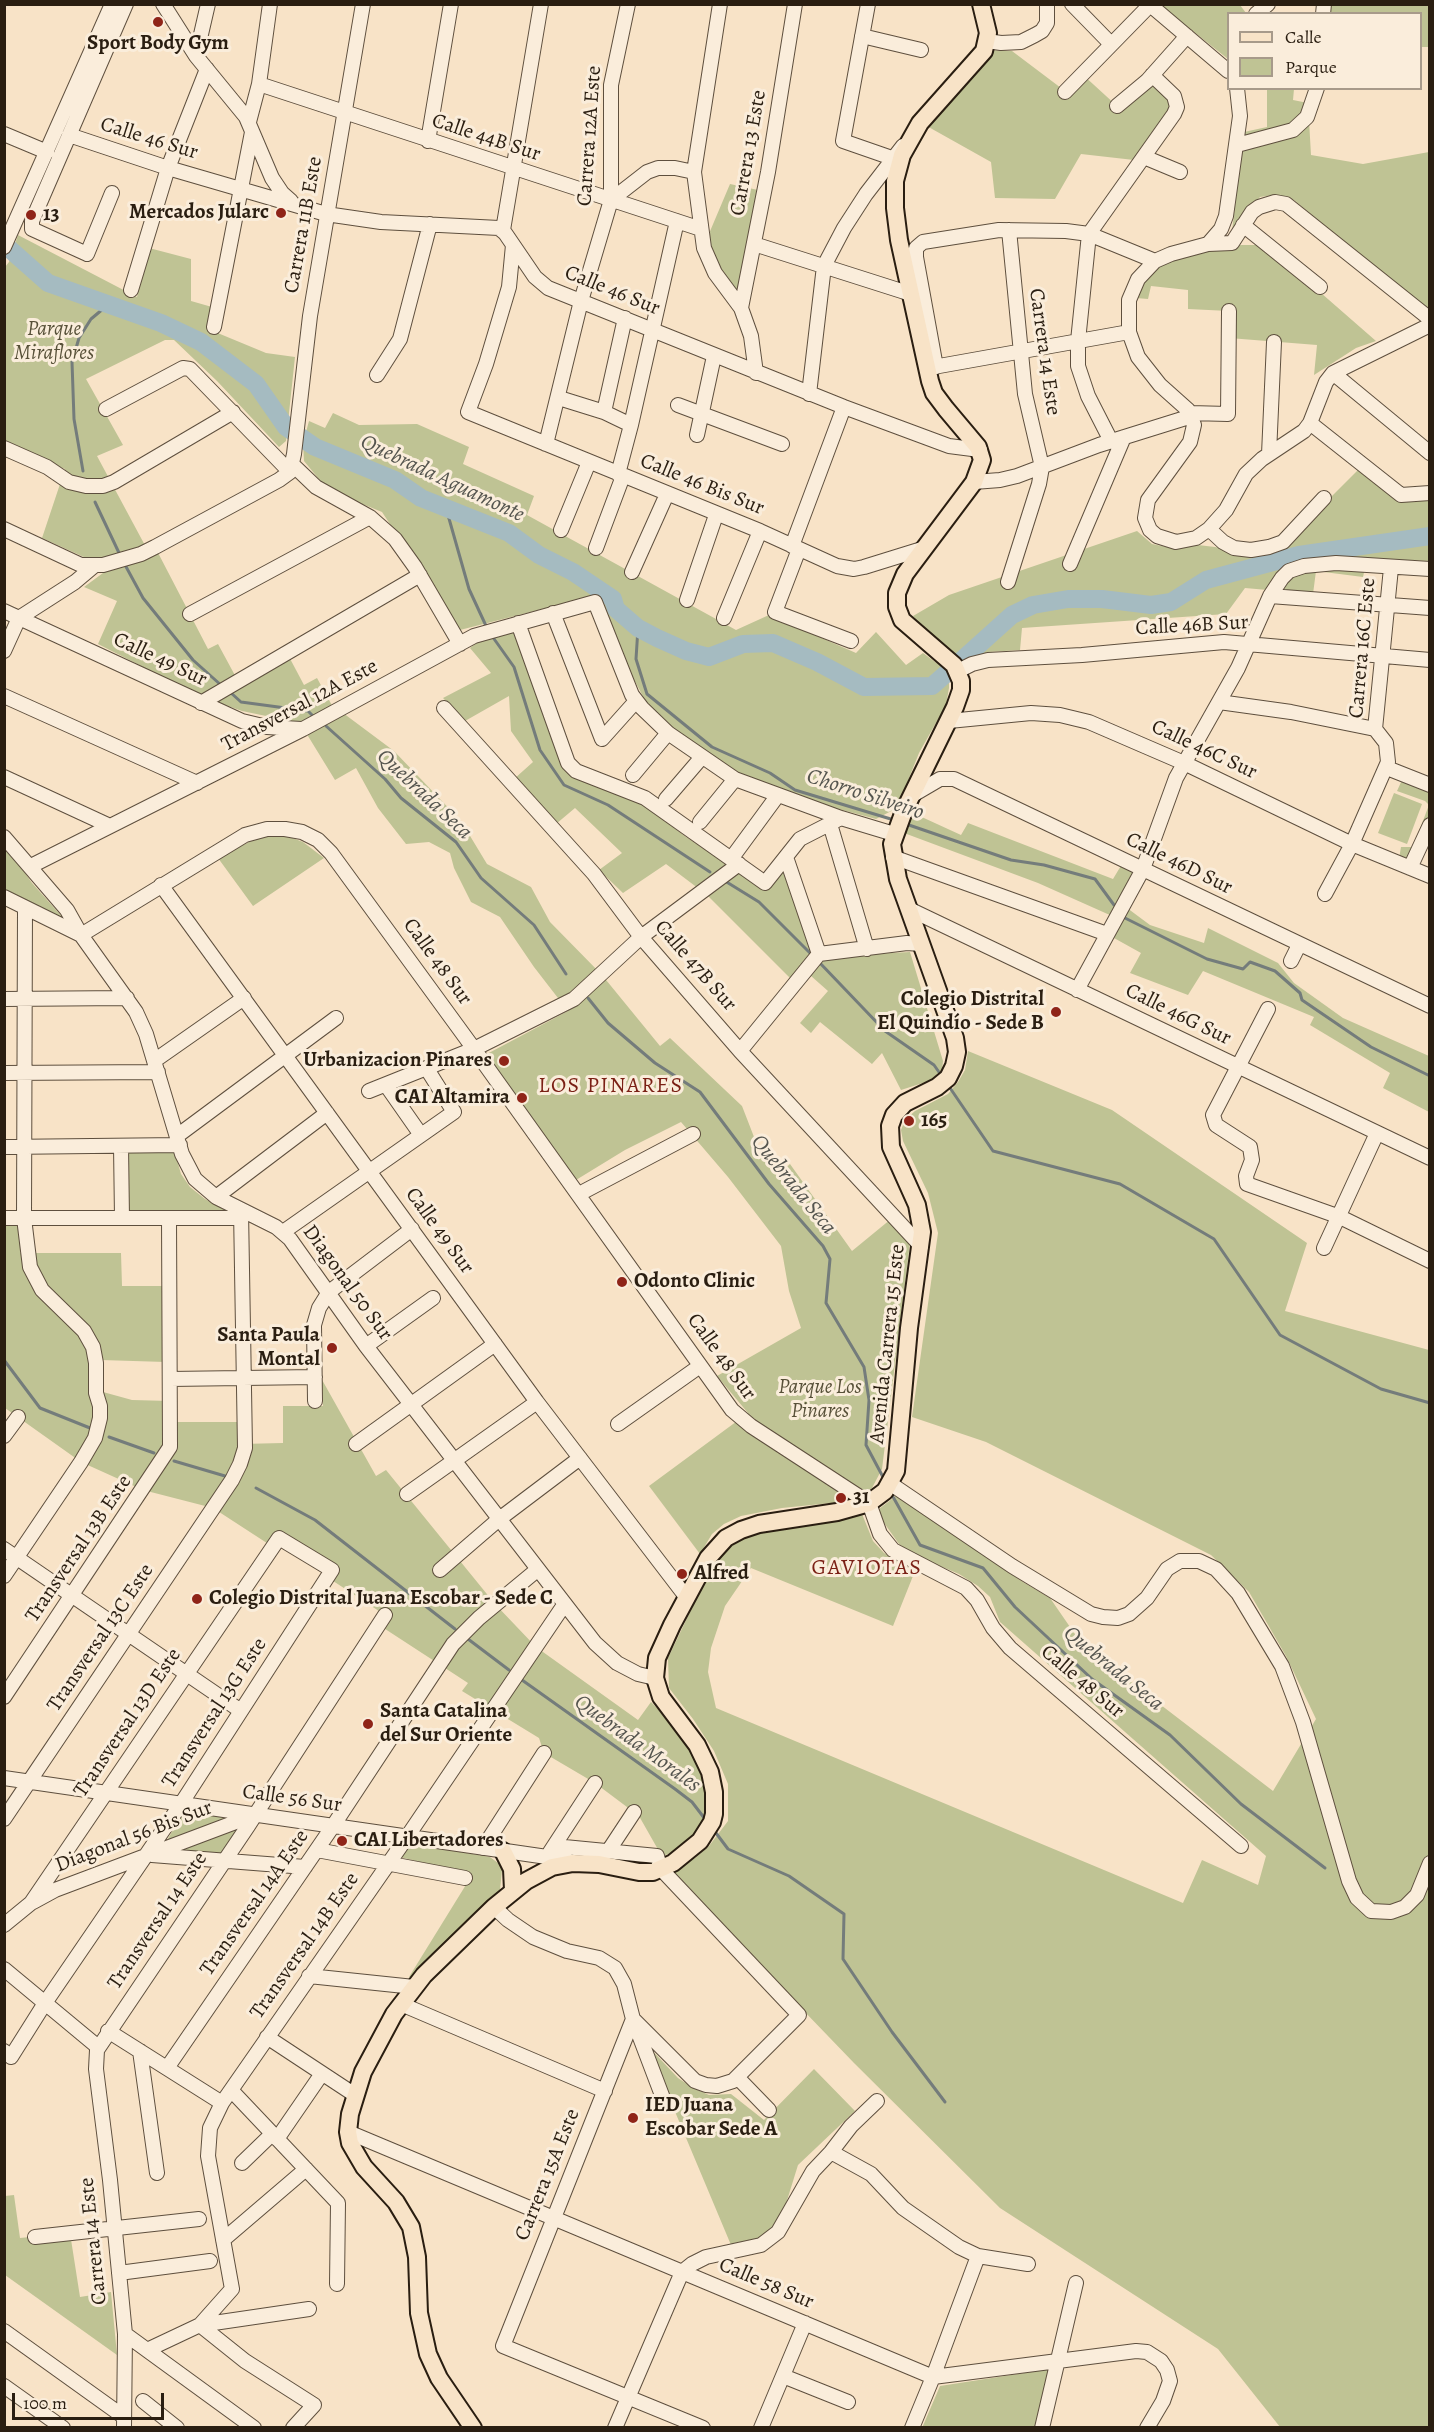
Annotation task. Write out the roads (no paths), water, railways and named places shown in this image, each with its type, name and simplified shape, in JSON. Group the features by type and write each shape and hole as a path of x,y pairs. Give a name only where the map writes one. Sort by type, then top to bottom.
{"main road":[{"path":"958,671 951,661 902,620 897,607 897,593 901,580 974,482 981,465 980,450 939,400 932,387 931,368 899,240 894,194 897,166 914,132 938,100 984,51 987,26 981,4"},
{"name":"Avenida Carrera 15 Este","path":"891,1484 898,1459 909,1328 921,1246 919,1214 891,1147 890,1126 894,1114 905,1103 945,1080 956,1059 955,1038 892,857 895,831 949,721 961,690 958,671"},
{"path":"473,2427 440,2378 428,2354 419,2313 417,2257 411,2227 396,2202 359,2161 350,2143 348,2132 355,2095 363,2072 401,2004 414,1987 436,1962 513,1890 538,1873 552,1867 573,1863 600,1864 639,1872 659,1863 682,1857 710,1828 714,1792 706,1763 692,1738 661,1697 655,1678 660,1648 708,1558 719,1544 733,1533 759,1524 837,1512 869,1503 891,1484"},
{"path":"503,1851 512,1869 513,1890"}],"street":[{"path":"4,248 112,4"},
{"path":"112,193 90,252 84,254 33,229 31,225 126,4"},
{"path":"163,4 196,56 251,126 272,178 282,193 295,204"},
{"path":"196,56 208,4"},
{"path":"214,327 241,189 270,4"},
{"name":"Carrera 11B Este","path":"292,464 310,316 363,4"},
{"path":"429,141 451,4"},
{"path":"503,230 541,4"},
{"name":"Carrera 12A Este","path":"546,444 581,301 611,200 611,85 628,4"},
{"path":"720,4 694,172 704,248 711,265 741,308 751,336 756,373"},
{"name":"Carrera 13 Este","path":"741,308 768,172 795,4"},
{"path":"868,4 843,141 892,158"},
{"path":"987,40 1001,43 1021,42 1042,31 1047,23 1047,4"},
{"path":"1072,4 1111,44"},
{"path":"1065,92 1150,5 1225,67"},
{"path":"862,36 921,50"},
{"path":"1117,106 1152,75 1187,36"},
{"path":"131,290 168,168 207,69"},
{"path":"1118,439 1088,396 1080,377 1078,341 1089,234 1170,121 1177,107 1174,96 1152,75"},
{"name":"Calle 44B Sur","path":"259,84 701,229"},
{"path":"1208,244 1221,229 1226,216 1237,145 1240,106 1237,90"},
{"path":"1237,145 1293,130 1307,117 1316,90"},
{"path":"810,394 824,266 844,228 892,158 914,132"},
{"path":"4,134 47,152"},
{"name":"Calle 46 Sur","path":"69,135 168,168 326,214 371,221 503,230 543,285 844,407 949,446 980,450"},
{"path":"1144,157 1180,172"},
{"path":"611,200 647,172 658,168 675,168 694,172"},
{"path":"1232,243 1252,212 1275,202 1286,204 1427,327 1333,373 1326,382 1310,423 1304,431 1269,454 1245,474 1226,510 1209,530 1196,538 1183,542 1169,541 1156,536 1146,522 1146,504 1190,442 1194,429 1191,415 1145,368 1134,346 1129,332 1127,308 1131,293 1138,279 1155,261 1171,254 1208,244 1267,244"},
{"path":"596,548 620,475 677,221"},
{"path":"377,375 400,339 430,224"},
{"path":"1243,225 1320,287"},
{"path":"1129,332 931,368 916,248 923,242 1009,230 1089,234 1155,261"},
{"name":"Carrera 14 Este","path":"1008,582 1039,484 1042,467 1027,403 1009,230"},
{"path":"754,244 911,294"},
{"name":"Calle 46 Bis Sur","path":"513,245 509,287 486,364 468,412 760,531 837,567 854,569 922,549"},
{"path":"974,482 1000,480 1191,415 1228,414 1229,311"},
{"path":"604,412 626,318"},
{"path":"1269,454 1274,342"},
{"path":"697,435 714,356"},
{"path":"106,409 183,368 190,369 233,412 316,487 370,517 395,539 420,575 460,644"},
{"path":"1333,373 1430,453"},
{"path":"559,398 604,412 631,425"},
{"path":"678,405 782,444"},
{"path":"844,407 775,612 851,641"},
{"path":"4,448 47,467 69,482 86,486 103,486 114,482 233,412"},
{"path":"1310,423 1401,495 1430,493"},
{"path":"1070,564 1118,439"},
{"path":"561,530 589,462"},
{"path":"4,529 81,565 98,566 141,554 279,480 292,464"},
{"path":"632,572 667,494"},
{"path":"1209,530 1233,548 1269,547 1283,542 1324,498"},
{"path":"687,600 716,515"},
{"path":"190,614 370,517"},
{"path":"724,618 760,531"},
{"path":"1077,990 1143,869 1171,788 1250,643 1270,596 1289,571 1304,566 1336,563 1430,569"},
{"path":"4,651 19,618 98,566"},
{"name":"Carrera 16C Este","path":"1387,768 1389,756 1386,743 1375,729 1391,568"},
{"path":"201,703 420,575"},
{"path":"1270,596 1430,608"},
{"name":"Transversal 12A Este","path":"31,866 303,729 460,644 497,628 595,602 636,701"},
{"name":"Calle 49 Sur","path":"4,611 201,703 255,725 303,729"},
{"path":"553,613 602,739 636,701 668,733 735,779 836,821 895,831"},
{"path":"518,623 568,763 576,771 645,798 765,883 800,840 836,821"},
{"name":"Calle 46B Sur","path":"958,671 988,660 1082,655 1210,642 1250,643 1430,660"},
{"path":"4,696 197,783"},
{"path":"1219,702 1291,712 1375,729"},
{"name":"Calle 47B Sur","path":"444,708 594,874 641,937 740,1051 921,1246"},
{"name":"Calle 46C Sur","path":"949,721 1031,713 1060,715 1103,727 1184,763 1352,844 1430,876"},
{"path":"633,775 668,733"},
{"path":"666,799 702,757"},
{"path":"1325,894 1352,844 1387,768 1430,785"},
{"path":"4,777 110,826"},
{"name":"Calle 46D Sur","path":"907,804 937,780 951,778 1430,1006"},
{"path":"700,822 735,779"},
{"path":"369,1091 427,1070 474,1049 574,999 641,937 735,862 778,795"},
{"path":"836,821 867,949"},
{"path":"1410,868 1430,825"},
{"name":"Calle 48 Sur","path":"81,935 245,836 267,829 285,829 302,832 324,846 474,1049 740,1419 869,1503 880,1534 893,1550 966,1588 977,1600 993,1628 1010,1648 1241,1846"},
{"name":"Diagonal 50 Sur","path":"4,837 67,910 81,935 141,1019 178,1141 186,1164 195,1179 241,1214 283,1232 329,1292 366,1346 564,1605 607,1656 638,1674 655,1678"},
{"path":"786,857 819,954"},
{"path":"892,857 1107,934"},
{"name":"Calle 49 Sur","path":"161,885 537,1402 687,1598"},
{"path":"4,897 81,935"},
{"path":"4,1576 95,1438 100,1418 93,1347 84,1331 42,1290 33,1277 30,1267 24,1218 25,908"},
{"name":"Calle 46G Sur","path":"909,909 1430,1158"},
{"path":"740,1051 819,954 921,944"},
{"path":"1291,961 1299,945"},
{"path":"4,999 127,998"},
{"path":"4,1073 156,1066 244,998"},
{"path":"1268,1009 1240,1067 1215,1109 1216,1125 1250,1148 1252,1160 1246,1176 1247,1184 1340,1217 1430,1261"},
{"path":"4,1147 121,1146 178,1141 285,1055 336,1018"},
{"path":"283,1232 454,1112 427,1070"},
{"path":"386,1085 421,1135"},
{"path":"216,1197 327,1113"},
{"path":"1324,1248 1377,1133"},
{"path":"579,1194 693,1134"},
{"path":"121,1146 122,1218"},
{"path":"4,1218 169,1218 241,1214"},
{"name":"Transversal 13C Este","path":"4,1819 232,1479 245,1448 241,1214"},
{"path":"169,1218 170,1379 315,1377"},
{"path":"315,1401 314,1325 319,1308 329,1292 412,1229"},
{"path":"366,1346 433,1298"},
{"path":"356,1444 495,1344"},
{"path":"618,1424 700,1366"},
{"name":"Transversal 13B Este","path":"4,1697 168,1453 170,1447 170,1379"},
{"path":"406,1494 537,1402"},
{"path":"4,1436 18,1417"},
{"path":"440,1570 498,1520 580,1458"},
{"path":"891,1484 1012,1566 1091,1614 1118,1618 1129,1614 1147,1598 1167,1569 1180,1562 1198,1561 1216,1569 1238,1593 1282,1666 1303,1722 1346,1870 1357,1898 1371,1911 1391,1912 1405,1907 1417,1895 1430,1863"},
{"name":"Transversal 13G Este","path":"8,2054 147,1855 332,1570 279,1538"},
{"name":"Transversal 13D Este","path":"4,1925 31,1903 279,1538"},
{"path":"4,1550 241,1711"},
{"name":"Transversal 14A Este","path":"167,2068 317,1850 453,1644 479,1618 537,1570"},
{"name":"Transversal 14B Este","path":"200,2325 232,2289 207,2147 210,2128 222,2103 389,1864 564,1605"},
{"name":"Transversal 14 Este","path":"98,2048 255,1815 385,1615"},
{"path":"483,1848 544,1753"},
{"name":"Calle 56 Sur","path":"4,1778 503,1851 609,1850 659,1863"},
{"path":"550,1851 595,1783"},
{"path":"609,1850 634,1812"},
{"name":"Diagonal 56 Bis Sur","path":"31,1903 55,1890 255,1815"},
{"path":"317,1850 465,1878"},
{"name":"Calle 56 Sur","path":"550,1851 573,1863"},
{"path":"147,1855 305,1867"},
{"path":"633,2019 695,2081 711,2086 722,2086 735,2079 798,2015 659,1863"},
{"path":"494,1907 508,1920 549,1946 599,1958 610,1964 622,1979 633,2019 663,2098"},
{"path":"4,1969 98,2048"},
{"path":"309,1976 414,1987"},
{"path":"401,2004 605,2091"},
{"name":"Carrera 15A Este","path":"629,2398 503,2346 633,2019"},
{"path":"108,2031 222,2103"},
{"path":"267,2037 321,2075 355,2095"},
{"name":"Carrera 14 Este","path":"98,2048 96,2069 125,2334 124,2422"},
{"path":"140,2051 157,2173"},
{"path":"242,2163 274,2136 321,2075"},
{"path":"735,2079 769,2110"},
{"path":"231,2090 338,2203 337,2284"},
{"path":"615,2427 682,2272 692,2264 706,2258 760,2245 771,2238 786,2220 813,2171 851,2126 877,2101"},
{"name":"Calle 58 Sur","path":"348,2132 933,2377 1142,2351 1152,2354 1161,2361 1170,2381 1163,2401 1147,2427"},
{"path":"831,2152 871,2174 903,2208 958,2247 978,2256 1028,2264"},
{"path":"223,2240 306,2169"},
{"path":"34,2237 199,2219"},
{"path":"912,2427 978,2256"},
{"path":"119,2273 210,2260"},
{"path":"1042,2427 1076,2283"},
{"path":"147,2350 200,2325 309,2309"},
{"path":"761,2427 806,2323"},
{"path":"200,2325 245,2361 314,2405 298,2426"},
{"path":"4,2331 124,2422"},
{"path":"125,2334 254,2427"},
{"path":"783,2376 848,2403"},
{"path":"4,2386 63,2427"},
{"path":"629,2398 703,2427"},
{"path":"143,2402 177,2427"}],"waterway":[{"name":"Quebrada Aguamonte","path":"4,244 48,283 161,323 201,342 256,384 286,427 315,447 395,480 421,498 509,533 539,555 573,572 613,599 616,609 638,628 657,638 686,651 709,657 743,644 773,643 817,662 864,687 932,686 948,672"},
{"name":"Quebrada Seca","path":"83,471 74,419 72,362 79,338 91,319 110,303"},
{"name":"Quebrada Seca","path":"95,502 120,555"},
{"path":"446,508 469,589 487,628"},
{"name":"Quebrada Aguamonte","path":"962,660 1012,615 1033,605 1068,599 1102,599 1151,605 1171,602 1206,580 1299,555 1430,536"},
{"name":"Quebrada Seca","path":"124,563 143,598 193,660 222,686"},
{"name":"Chorro Silveiro","path":"638,628 636,659 647,694 712,747 770,773 795,790 894,820"},
{"path":"492,636 514,667 540,750 564,785 608,805 710,872"},
{"name":"Quebrada Seca","path":"230,692 241,702 308,711 312,715"},
{"name":"Quebrada Seca","path":"326,726 385,779 401,798 456,842 481,878 534,925 566,974"},
{"name":"Chorro Silveiro","path":"906,824 1011,860 1044,865 1095,879 1114,905"},
{"path":"725,881 759,902 811,954"},
{"name":"Chorro Silveiro","path":"1123,917 1207,959 1243,969 1250,962 1275,971 1300,993 1302,1000 1371,1047 1430,1076"},
{"path":"819,962 885,1031 934,1065 941,1075"},
{"name":"Quebrada Seca","path":"588,998 608,1023 655,1063 700,1092 769,1184 823,1246 830,1259 826,1303 864,1367 869,1400 866,1445 883,1477"},
{"path":"948,1085 993,1151 1120,1184 1214,1239 1280,1335 1381,1389 1430,1403"},
{"name":"Quebrada Morales","path":"4,1360 40,1408 90,1428"},
{"name":"Quebrada Morales","path":"109,1437 154,1453"},
{"name":"Quebrada Morales","path":"174,1461 225,1476"},
{"name":"Quebrada Morales","path":"256,1488 315,1520 455,1629"},
{"name":"Quebrada Seca","path":"892,1495 920,1545 983,1568 1015,1607 1092,1679 1170,1735 1241,1804 1325,1868"},
{"name":"Quebrada Morales","path":"468,1639 509,1670"},
{"name":"Quebrada Morales","path":"522,1680 675,1789 692,1802 705,1819"},
{"name":"Quebrada Morales","path":"713,1829 728,1849 789,1876 844,1914 843,1959 892,2032 945,2102"}],"place":[{"name":"Sport Body Gym","path":"158,22"},
{"name":"Mercados Jularc","path":"281,213"},
{"name":"13","path":"31,215"},
{"name":"Colegio Distrital El Quindío - Sede B","path":"1056,1012"},
{"name":"Urbanizacion Pinares","path":"504,1061"},
{"name":"CAI Altamira","path":"522,1098"},
{"name":"165","path":"909,1121"},
{"name":"Odonto Clinic","path":"622,1282"},
{"name":"Santa Paula Montal","path":"332,1348"},
{"name":"31","path":"841,1498"},
{"name":"Alfred","path":"682,1574"},
{"name":"Colegio Distrital Juana Escobar - Sede C","path":"197,1599"},
{"name":"Santa Catalina del Sur Oriente","path":"368,1724"},
{"name":"CAI Libertadores","path":"342,1841"},
{"name":"IED Juana Escobar Sede A","path":"633,2118"}],"district":[{"name":"LOS PINARES","path":"611,1087"},
{"name":"GAVIOTAS","path":"867,1569"}],"park label":[{"name":"Parque Miraflores","path":"54,342"},
{"name":"Parque Los Pinares","path":"820,1400"}]}
